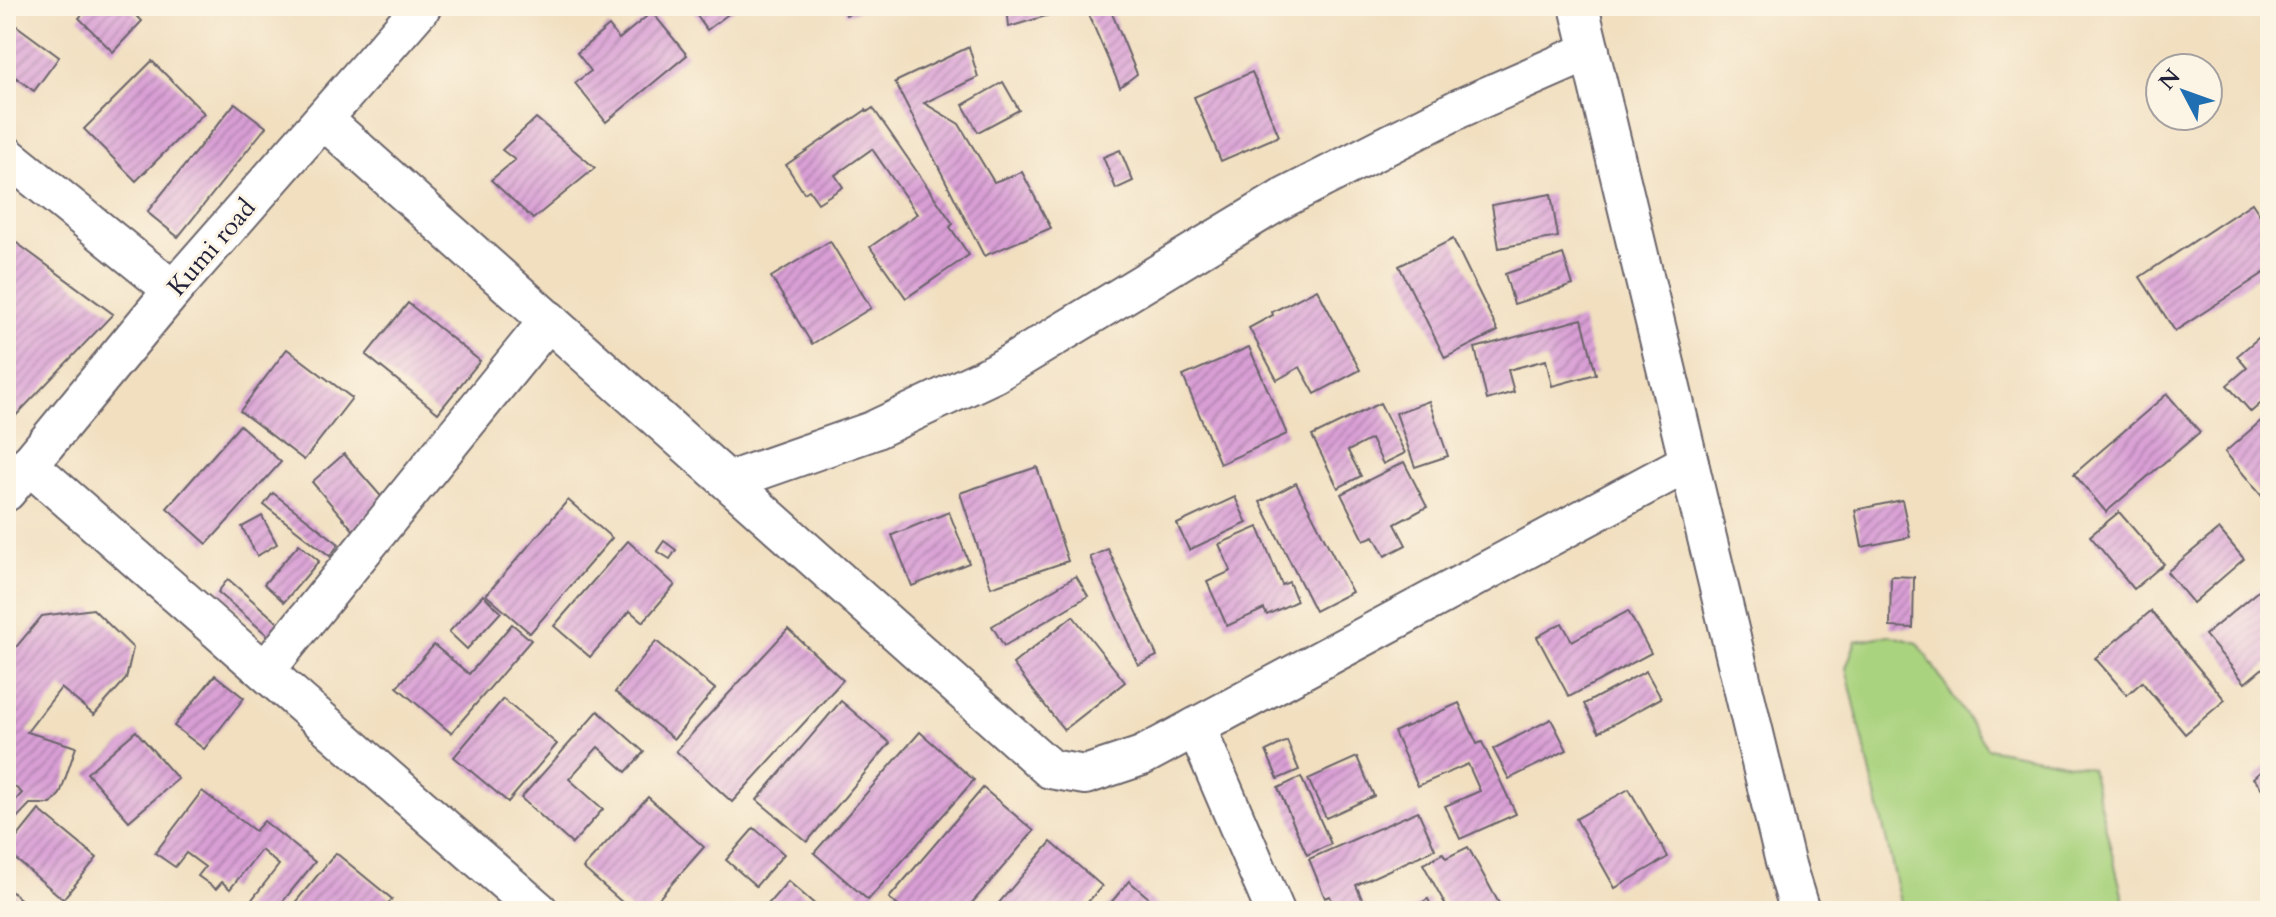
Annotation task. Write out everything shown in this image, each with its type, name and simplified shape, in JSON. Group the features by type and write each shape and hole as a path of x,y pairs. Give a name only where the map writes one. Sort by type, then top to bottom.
{"street":[{"name":"Kumi road","path":"17,478 173,290 422,6"},
{"path":"1579,6 1785,862 1800,911"},
{"path":"729,481 872,431 995,373 1282,199 1458,109 1590,51"},
{"path":"324,120 1050,769 1085,775 1142,756 1689,462"},
{"path":"6,155 173,290"},
{"path":"265,671 549,320"},
{"path":"17,478 265,671 539,911"},
{"path":"1196,727 1275,911"}],"green space":[{"path":"1889,635 1918,643 1987,748 2091,768 2126,910 1903,911 1846,668 1856,641"}],"building":[{"path":"90,6 127,6 142,21 113,52 79,18"},
{"path":"690,6 739,6 707,30"},
{"path":"843,6 870,6 846,15"},
{"path":"1007,6 1076,6 1076,7 1009,27"},
{"path":"1085,6 1109,6 1137,74 1120,87"},
{"path":"652,12 687,55 606,122 575,83 591,71 577,53 609,26 619,39"},
{"path":"6,18 59,57 34,91 6,70"},
{"path":"969,47 978,77 924,103 959,124 994,182 1022,172 1051,228 984,256 895,82"},
{"path":"152,61 204,113 136,181 84,129"},
{"path":"1252,72 1279,136 1221,161 1194,97"},
{"path":"1003,82 1019,110 978,132 963,105"},
{"path":"235,103 266,127 178,237 147,212"},
{"path":"873,108 953,224 950,227 969,255 906,298 870,247 917,214 872,149 835,175 843,187 818,203 809,190 804,193 786,165"},
{"path":"536,118 595,168 533,219 491,180 515,160 502,150"},
{"path":"1120,150 1133,181 1116,189 1103,157"},
{"path":"1551,194 1558,237 1499,248 1492,205"},
{"path":"2252,203 2270,230 2270,269 2175,331 2140,277"},
{"path":"6,235 113,314 6,426"},
{"path":"1453,239 1498,331 1445,358 1399,266"},
{"path":"830,241 871,308 812,344 771,277"},
{"path":"1563,254 1573,285 1514,304 1505,274"},
{"path":"1317,289 1360,370 1315,394 1300,367 1277,380 1249,328 1273,315 1272,312"},
{"path":"408,303 480,361 438,413 366,355"},
{"path":"1582,319 1596,374 1552,386 1546,360 1508,370 1514,392 1487,400 1475,348"},
{"path":"2270,328 2270,395 2251,412 2227,385 2247,368 2237,356"},
{"path":"1249,347 1287,434 1220,464 1183,376"},
{"path":"287,349 352,398 304,460 240,411"},
{"path":"2167,394 2200,432 2106,512 2074,474"},
{"path":"1429,401 1448,456 1415,467 1396,413"},
{"path":"1380,403 1405,453 1383,464 1371,439 1348,451 1361,476 1338,488 1312,436"},
{"path":"2270,413 2270,506 2225,452"},
{"path":"240,425 281,462 207,544 167,508"},
{"path":"344,454 386,502 354,531 312,482"},
{"path":"1404,462 1427,507 1395,524 1406,545 1385,556 1374,536 1364,540 1341,494"},
{"path":"1037,467 1068,561 991,587 960,493"},
{"path":"1296,483 1352,592 1315,611 1260,502"},
{"path":"273,493 339,544 330,556 264,505"},
{"path":"1235,497 1247,523 1189,550 1177,524"},
{"path":"568,500 612,538 530,633 486,595"},
{"path":"1902,500 1910,537 1862,547 1855,510"},
{"path":"949,512 969,563 912,586 892,535"},
{"path":"2119,512 2164,564 2134,589 2090,536"},
{"path":"262,516 277,544 257,556 242,527"},
{"path":"1258,527 1282,585 1289,582 1297,601 1267,615 1264,609 1227,626 1207,582 1231,571 1219,544"},
{"path":"2219,529 2244,559 2193,603 2167,572"},
{"path":"628,541 675,585 643,622 630,611 590,657 554,626"},
{"path":"664,541 676,550 670,559 657,551"},
{"path":"299,544 319,561 284,602 264,584"},
{"path":"1108,549 1157,656 1138,665 1090,557"},
{"path":"1076,576 1088,596 1004,646 992,626"},
{"path":"1891,576 1914,577 1913,628 1890,627"},
{"path":"228,579 284,628 274,641 218,592"},
{"path":"2270,581 2270,662 2245,683 2205,635"},
{"path":"483,595 501,612 467,649 449,632"},
{"path":"93,609 133,648 126,679 94,715 61,688 27,732 76,747 60,794 51,804 30,804 12,823 6,818 6,811 22,793 6,779 6,659 42,616"},
{"path":"1628,611 1651,653 1569,697 1537,637 1562,623 1572,641"},
{"path":"2151,611 2225,700 2185,734 2142,682 2127,695 2095,658"},
{"path":"1073,616 1125,682 1064,730 1013,664"},
{"path":"512,624 531,640 451,733 397,687 434,645 469,674"},
{"path":"788,629 843,680 732,802 676,751"},
{"path":"656,641 715,689 674,739 615,692"},
{"path":"1646,671 1661,698 1599,732 1584,704"},
{"path":"215,675 244,698 204,749 174,726"},
{"path":"503,699 557,744 508,802 454,757"},
{"path":"841,701 890,743 807,842 757,800"},
{"path":"1459,703 1477,744 1482,742 1516,814 1460,839 1445,806 1480,791 1468,764 1418,786 1394,732"},
{"path":"598,711 644,752 626,772 598,747 569,779 603,809 572,844 521,798"},
{"path":"1551,719 1567,750 1509,779 1493,749"},
{"path":"136,731 178,779 129,821 87,773"},
{"path":"920,732 974,780 868,900 814,853"},
{"path":"1287,741 1299,770 1278,779 1266,751"},
{"path":"1357,757 1374,796 1326,818 1308,779"},
{"path":"2270,763 2270,798 2253,778"},
{"path":"1301,777 1331,844 1307,855 1278,788"},
{"path":"983,788 1034,831 965,911 904,911 889,898"},
{"path":"1629,789 1668,857 1615,888 1576,819"},
{"path":"202,791 255,831 264,821 315,862 275,911 243,911 279,865 261,850 230,889 222,882 216,889 198,876 205,867 186,853 175,867 155,853"},
{"path":"648,797 704,847 648,911 632,911 583,868"},
{"path":"39,810 97,858 63,899 6,851"},
{"path":"1418,811 1435,849 1356,885 1367,911 1336,911 1330,896 1325,898 1309,859"},
{"path":"754,828 784,854 756,886 726,860"},
{"path":"1051,842 1102,886 1080,911 992,911"},
{"path":"1468,847 1501,907 1495,911 1449,911 1423,864 1443,853 1446,858"},
{"path":"336,853 392,899 383,911 288,911"},
{"path":"788,881 819,908 817,911 762,911"},
{"path":"1129,881 1164,911 1104,911"},
{"path":"6,887 35,911 6,911"},
{"path":"1428,899 1434,911 1407,911"}]}
